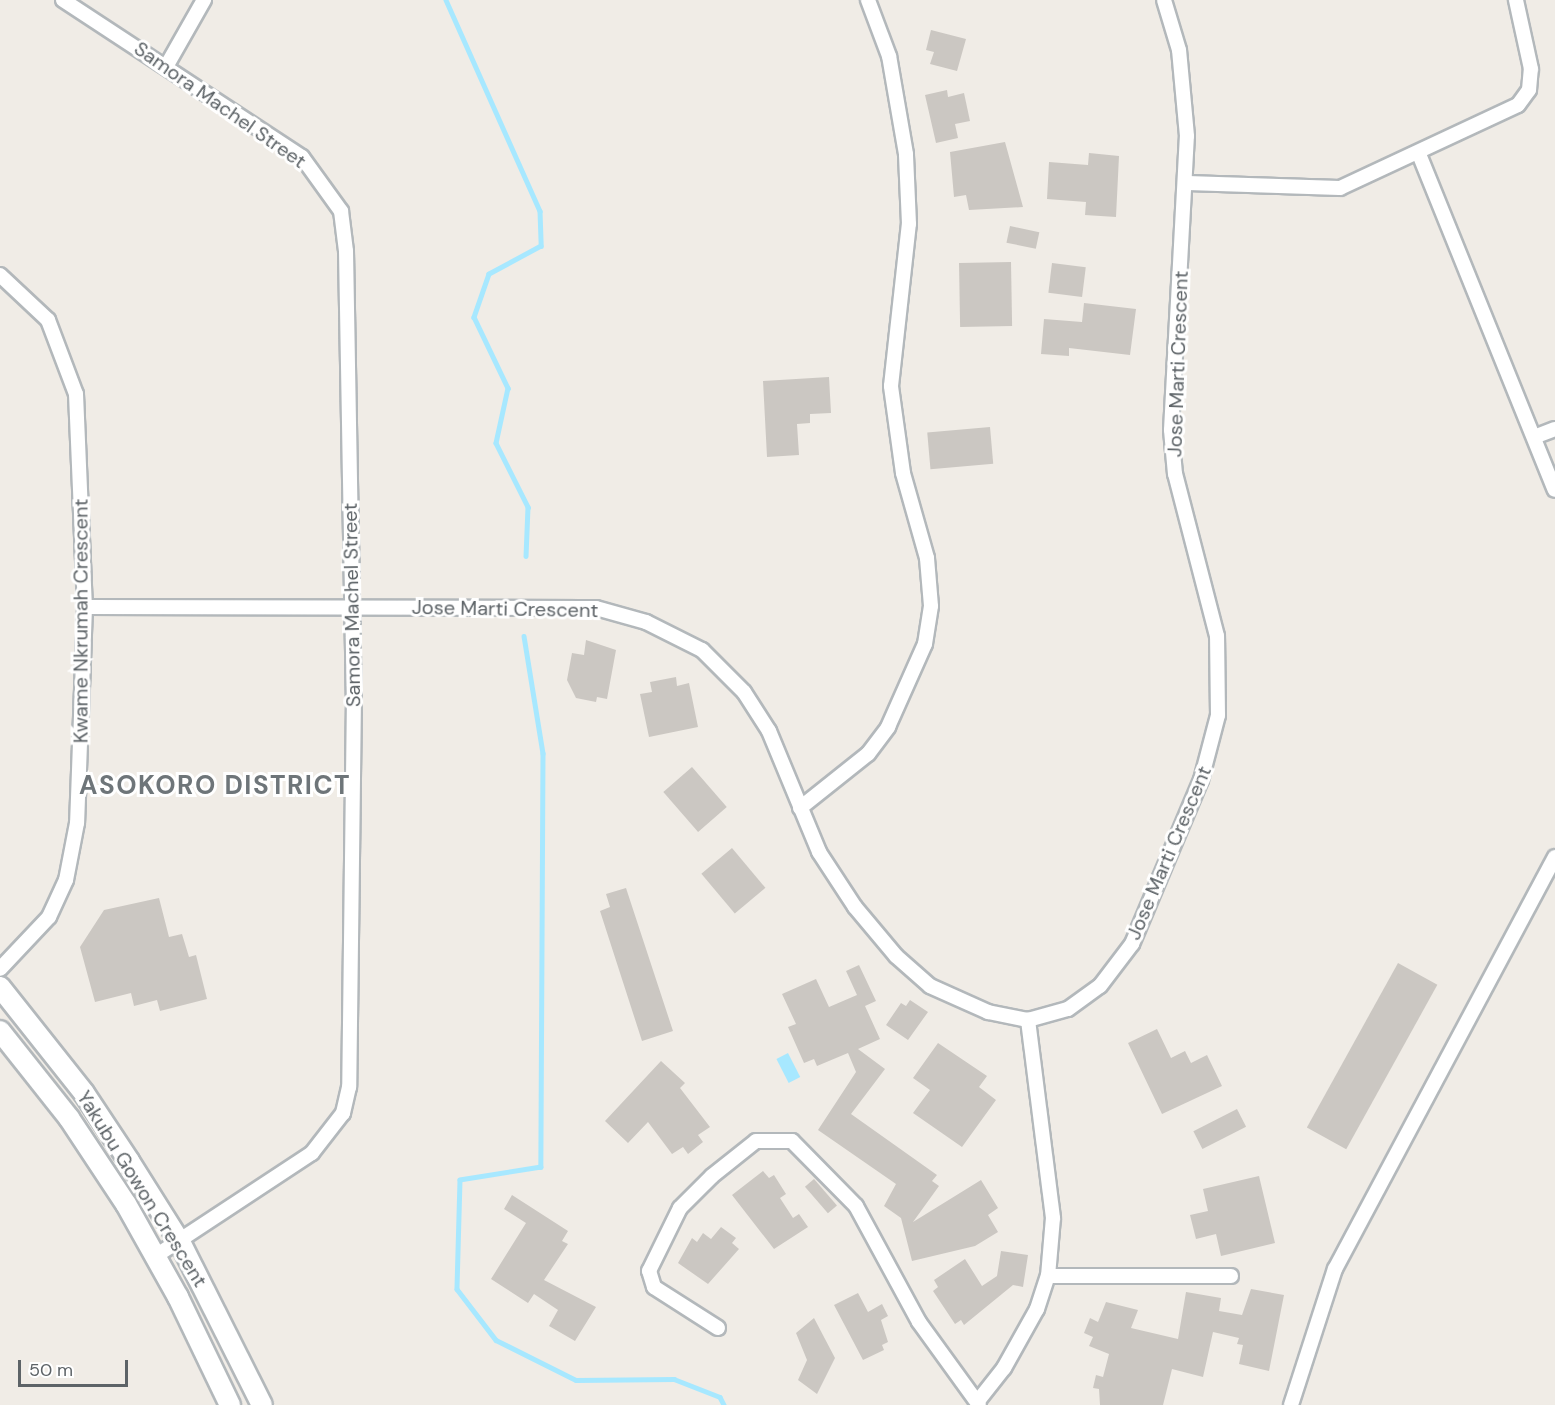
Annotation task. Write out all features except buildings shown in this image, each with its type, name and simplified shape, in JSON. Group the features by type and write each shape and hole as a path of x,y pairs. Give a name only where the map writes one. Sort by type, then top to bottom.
{"main road":[{"name":"Yakubu Gowon Crescent","path":"0,987 84,1093 180,1242 262,1405"},
{"name":"Yakubu Gowon Crescent","path":"0,1032 69,1118 156,1256 230,1405"}],"street":[{"name":"Samora Machel Street","path":"63,0 167,65 302,157 341,211 346,251 352,607 349,1087 343,1113 312,1153 156,1256"},
{"path":"167,65 204,0"},
{"path":"800,808 868,754 888,727 925,644 931,606 927,558 903,473 891,386 909,224 906,154 889,56 868,0"},
{"name":"Jose Marti Crescent","path":"85,607 596,608 655,626 702,651 744,692 769,731 800,808 831,870 896,956 930,986 960,1002 1028,1020 1086,999 1132,944 1201,780 1218,715 1217,636 1175,474 1171,430 1187,183 1185,90 1164,0"},
{"path":"1187,183 1332,189 1419,154 1518,105 1525,97 1531,69 1516,0"},
{"path":"1419,154 1555,490"},
{"name":"Kwame Nkrumah Crescent","path":"0,275 48,320 76,394 85,607 78,823 66,880 49,917 0,969"},
{"path":"1533,437 1555,429"},
{"path":"1291,1405 1335,1269 1555,857"},
{"path":"718,1328 654,1287 649,1271 680,1208 712,1176 756,1141 792,1141 856,1206 919,1322 979,1403 1004,1368 1037,1309 1048,1276 1053,1218 1028,1020"},
{"path":"1048,1276 1231,1276"}],"water":[{"path":"788,1053 800,1077 789,1083 776,1059"}],"waterway":[{"path":"446,0 540,211 541,246 489,274 474,317 508,388 496,443 528,507 526,556"},
{"path":"524,636 543,753 541,1167 460,1180 457,1289 496,1340 576,1380 674,1379 720,1397 724,1405"}],"district":[{"name":"ASOKORO DISTRICT","path":"215,786"}]}
